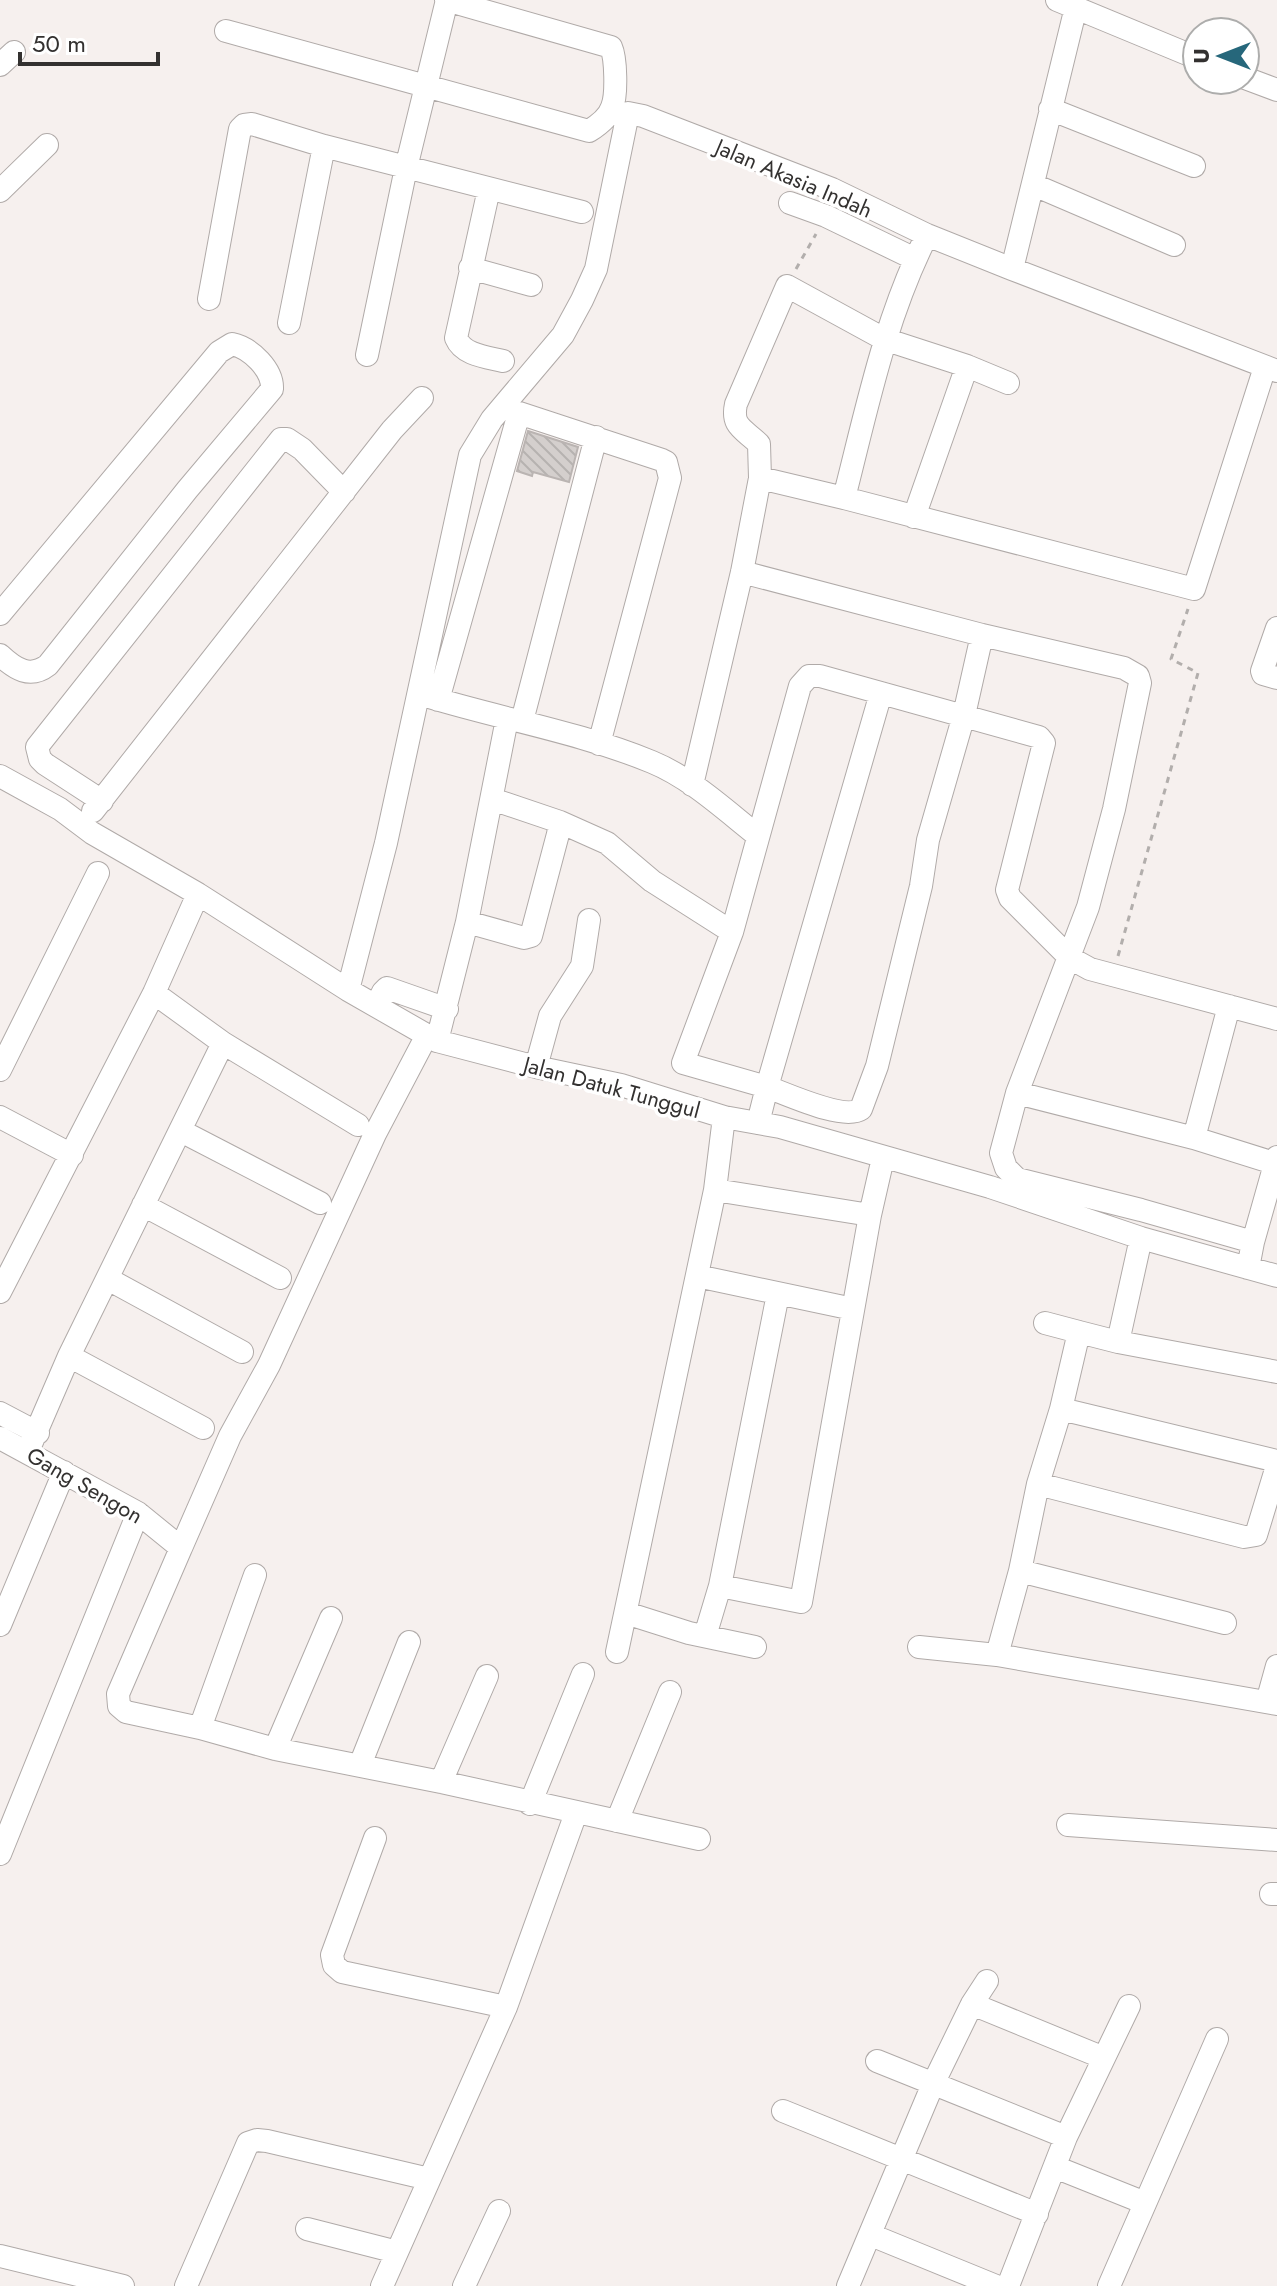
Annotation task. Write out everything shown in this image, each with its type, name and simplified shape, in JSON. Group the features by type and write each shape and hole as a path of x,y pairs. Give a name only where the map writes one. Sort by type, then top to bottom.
{"street":[{"path":"367,355 406,168 446,0 611,47 616,56 620,110 596,269 563,335 492,419 470,455 428,697"},
{"path":"1012,269 1050,109 1066,4 1181,51"},
{"path":"226,31 589,131 620,110"},
{"path":"1050,109 1194,166"},
{"name":"Jalan Akasia Indah","path":"620,110 832,189 927,235 1271,369"},
{"path":"209,299 240,129 244,125 252,124 406,168 582,212"},
{"path":"0,191 47,145"},
{"path":"289,323 324,146"},
{"path":"1034,185 1174,245"},
{"path":"489,189 456,338 467,352 503,361"},
{"path":"790,203 826,216 915,259"},
{"path":"844,498 884,339 927,235"},
{"path":"470,268 531,285"},
{"path":"692,785 742,572 760,478 759,444 737,425 733,416 787,286 884,339 1008,383"},
{"path":"0,614 219,352 232,344 241,346 269,371 273,378 272,389 48,665 32,672 3,665"},
{"path":"914,517 967,366"},
{"path":"760,478 1194,589 1271,369"},
{"path":"82,823 392,430 422,398"},
{"path":"348,990 428,697 519,413 662,460 670,471 599,744"},
{"path":"596,437 492,799 447,1009 375,1134 269,1365 174,1542 118,1694 119,1706 126,1712 275,1749 699,1839"},
{"path":"102,801 45,764 37,747 281,439 287,439 302,449 344,492"},
{"path":"742,572 982,635 1124,668 1138,676 1140,683 1114,809 1088,907 1017,1093 1001,1153 1006,1168 1017,1179 1253,1242"},
{"path":"1277,628 1262,671 1277,678"},
{"path":"982,635 964,715 928,840 921,886 877,1066 861,1109 855,1113 839,1112 683,1063 732,932 800,686 809,676 820,676 964,715 1039,737 1044,743 1007,890 1010,898 1070,958 1090,969 1277,1019"},
{"path":"758,1123 881,693"},
{"path":"428,697 599,744 654,763 692,785 758,836"},
{"name":"Jalan Datuk Tunggul","path":"0,776 198,894 348,990 432,1038 536,1067 621,1085 724,1117 780,1127 990,1187 1141,1238 1277,1276"},
{"path":"492,799 560,822 607,843 652,881 732,932"},
{"path":"467,922 524,938 531,936 560,822"},
{"path":"0,1070 98,873"},
{"path":"0,1292 154,993 198,894"},
{"path":"536,1067 550,1016 582,966 589,920"},
{"path":"376,1006 387,988 447,1009"},
{"path":"154,993 223,1043 358,1125"},
{"path":"1194,1138 1229,1006"},
{"path":"0,1413 33,1442 69,1356 223,1043"},
{"path":"1017,1093 1276,1162 1248,1268"},
{"path":"0,1117 72,1155"},
{"path":"617,1652 715,1190 724,1117"},
{"path":"181,1131 320,1203"},
{"path":"720,1586 801,1602 870,1215 883,1158"},
{"path":"715,1190 870,1215"},
{"path":"143,1205 280,1278"},
{"path":"1118,1342 1141,1238"},
{"path":"697,1276 853,1309"},
{"path":"108,1279 242,1352"},
{"path":"705,1636 720,1586 778,1294"},
{"path":"1045,1323 1118,1342 1277,1372"},
{"path":"997,1655 1079,1332"},
{"path":"69,1356 203,1428"},
{"path":"1038,1484 1244,1537 1256,1535 1277,1464 1061,1409"},
{"name":"Gang Sengon","path":"0,1438 33,1442 64,1472 138,1513 174,1542"},
{"path":"0,1625 64,1472"},
{"path":"0,1854 138,1513"},
{"path":"1020,1571 1225,1623"},
{"path":"200,1728 255,1575"},
{"path":"626,1613 755,1647"},
{"path":"275,1749 331,1618"},
{"path":"360,1765 409,1642"},
{"path":"919,1647 997,1655 1272,1703 1277,1666"},
{"path":"530,1804 583,1674"},
{"path":"441,1782 487,1676"},
{"path":"617,1821 670,1692"},
{"path":"382,2286 506,2007 576,1813"},
{"path":"1068,1825 1277,1840"},
{"path":"375,1838 332,1955 334,1965 342,1972 506,2007"},
{"path":"848,2286 933,2084 972,2004 987,1981"},
{"path":"972,2004 1104,2058"},
{"path":"1008,2286 1066,2137 1129,2006"},
{"path":"1109,2286 1217,2039"},
{"path":"877,2061 1066,2137"},
{"path":"783,2111 1037,2214"},
{"path":"186,2286 248,2143 267,2141 429,2179"},
{"path":"1055,2167 1145,2203"},
{"path":"464,2286 499,2211"},
{"path":"307,2229 397,2252"},
{"path":"871,2235 996,2286"},
{"path":"0,2256 123,2286"}],"path":[{"path":"787,286 826,216"},
{"path":"1113,975 1198,673 1171,659 1194,589"}],"building":[{"path":"528,431 578,447 569,482 517,471"}]}
